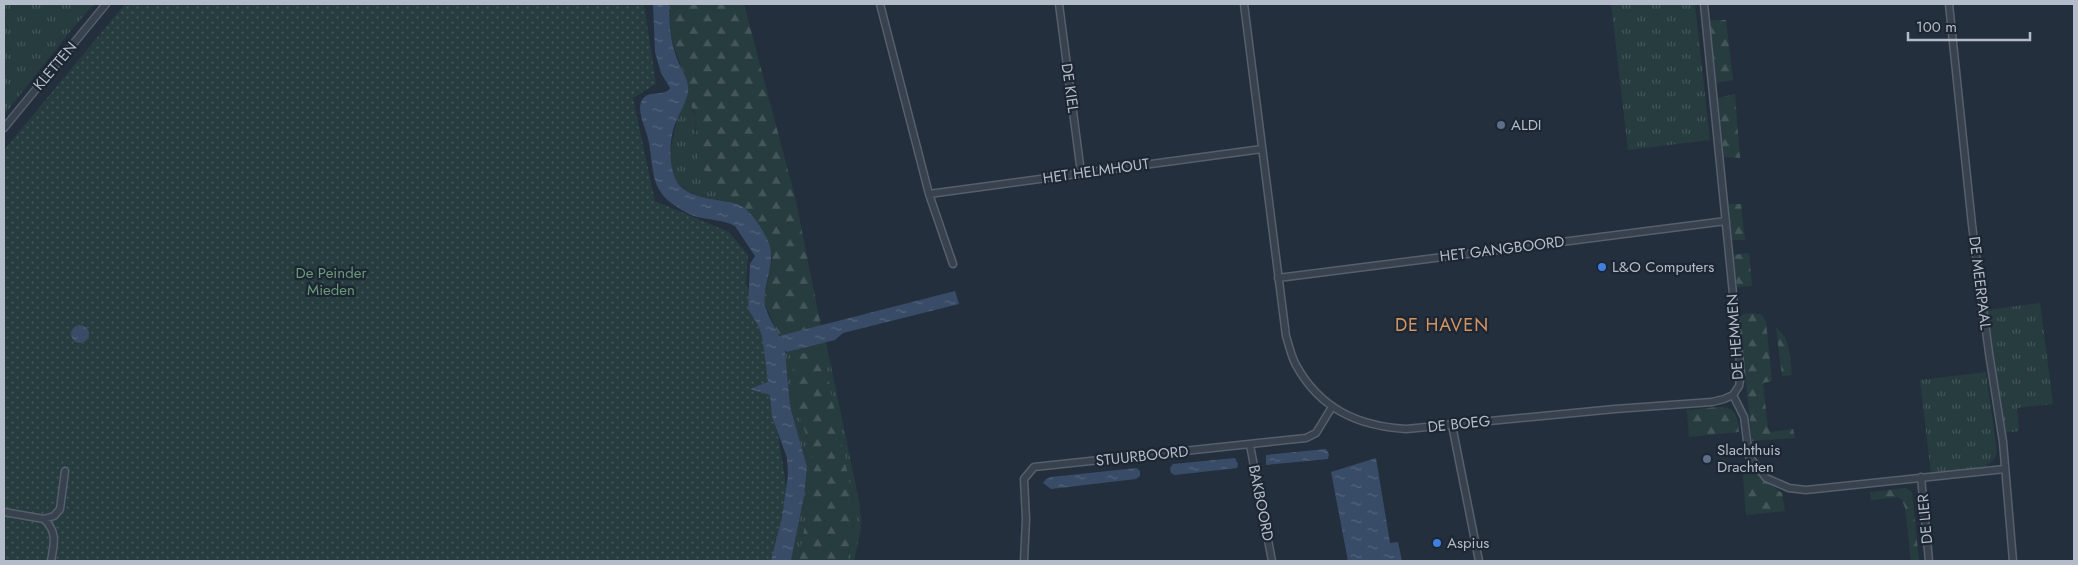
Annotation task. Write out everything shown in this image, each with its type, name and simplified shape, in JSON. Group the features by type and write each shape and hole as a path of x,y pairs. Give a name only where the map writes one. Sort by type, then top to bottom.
{"street":[{"name":"KLETTEN","path":"4,128 106,4"},
{"path":"880,4 929,194 953,264"},
{"name":"DE KIEL","path":"1058,4 1081,173"},
{"path":"1244,4 1278,278"},
{"name":"DE HEMMEN","path":"1704,4 1741,374 1739,386 1732,395 1744,417 1749,456 1766,478 1789,488 1806,490 2005,469"},
{"name":"DE MEERPAAL","path":"1949,4 1972,225 1988,353 2003,442 2013,561"},
{"name":"HET HELMHOUT","path":"929,194 1262,149"},
{"name":"HET GANGBOORD","path":"1278,278 1726,221"},
{"name":"DE BOEG","path":"1278,278 1286,336 1296,364 1312,388 1332,408 1354,419 1380,427 1406,429 1615,408 1712,402 1732,395"},
{"name":"STUURBOORD","path":"1024,561 1026,519 1024,479 1034,467 1306,438 1316,433 1332,408"},
{"path":"1452,425 1480,561"},
{"name":"BAKBOORD","path":"1250,445 1272,561"},
{"path":"4,512 44,519 54,516 60,509 65,471"},
{"name":"DE LIER","path":"1921,477 1929,561"},
{"path":"44,519 52,527 55,538 52,561"}],"green space":[{"path":"4,4 94,4 4,115"},
{"name":"De Peinder Mieden","path":"125,4 644,4 656,84 633,98 655,201 729,232 748,255 746,284 760,319 788,498 775,561 4,561 4,150"},
{"path":"669,4 744,4 796,201 821,326 779,336 765,304 765,293 772,260 769,245 737,204 727,203 722,193 704,170 699,159 696,148 696,118 686,97 687,84 672,40"},
{"path":"1611,4 1695,4 1710,140 1628,150"},
{"path":"1710,20 1726,20 1733,80 1716,83"},
{"path":"1735,94 1740,158 1724,157 1718,98"},
{"path":"686,97 696,117 695,132 719,189 724,194 727,203 690,192 680,185 674,176 671,166 672,142 678,117"},
{"path":"1728,204 1741,204 1745,240 1732,240"},
{"path":"1749,253 1752,286 1737,287 1733,255"},
{"path":"2040,303 2053,404 2017,408 2019,431 2004,433 1987,310"},
{"path":"1752,313 1762,315 1766,322 1772,381 1763,383 1768,428 1771,432 1793,429 1795,438 1752,441 1739,315"},
{"path":"1776,328 1785,337 1790,355 1792,375 1782,376"},
{"path":"826,342 860,506 861,530 854,561 847,561 855,510 821,348 793,358 792,364 797,407 814,460 814,467 799,561 791,561 804,496 807,467 790,406 785,350 788,352"},
{"path":"822,348 855,510 847,561 799,561 814,460 797,407 792,364 793,358 797,355"},
{"path":"1986,372 1997,452 1987,465 1979,469 1931,474 1920,380"},
{"path":"1718,407 1729,408 1735,414 1739,432 1689,437 1687,410"},
{"path":"1756,473 1782,493 1785,511 1746,515 1743,474"},
{"path":"1906,488 1912,492 1919,561 1911,561 1905,508 1902,500 1898,497 1871,500 1870,492"}],"water":[{"path":"653,4 669,4 672,43 688,87 686,101 672,133 671,157 673,173 680,186 686,191 700,197 737,204 750,213 760,226 769,244 771,253 765,305 779,336 955,291 959,304 843,333 835,340 787,352 785,350 790,406 807,467 804,496 791,561 771,561 782,517 788,475 787,458 772,416 770,395 750,389 768,382 762,336 758,325 748,309 750,264 755,256 735,226 722,221 697,217 668,201 658,187 653,171 648,138 640,112 641,102 647,95 664,92 670,88 661,73 655,52"},
{"path":"80,325 88,330 89,334 84,342 80,343 72,338 71,334 76,326"},
{"path":"1326,449 1329,454 1328,459 1266,465 1266,455"},
{"path":"1235,458 1238,464 1237,468 1175,475 1171,473 1170,468 1173,464"},
{"path":"1376,458 1390,543 1398,542 1402,561 1348,561 1331,472"},
{"path":"1137,468 1140,471 1140,476 1136,479 1051,489 1043,483 1051,477"}],"place":[{"name":"ALDI","path":"1501,125"},
{"name":"L&O Computers","path":"1602,267"},
{"name":"Slachthuis Drachten","path":"1707,459"},
{"name":"Aspius","path":"1437,543"}],"district":[{"name":"DE HAVEN","path":"1442,325"}]}
